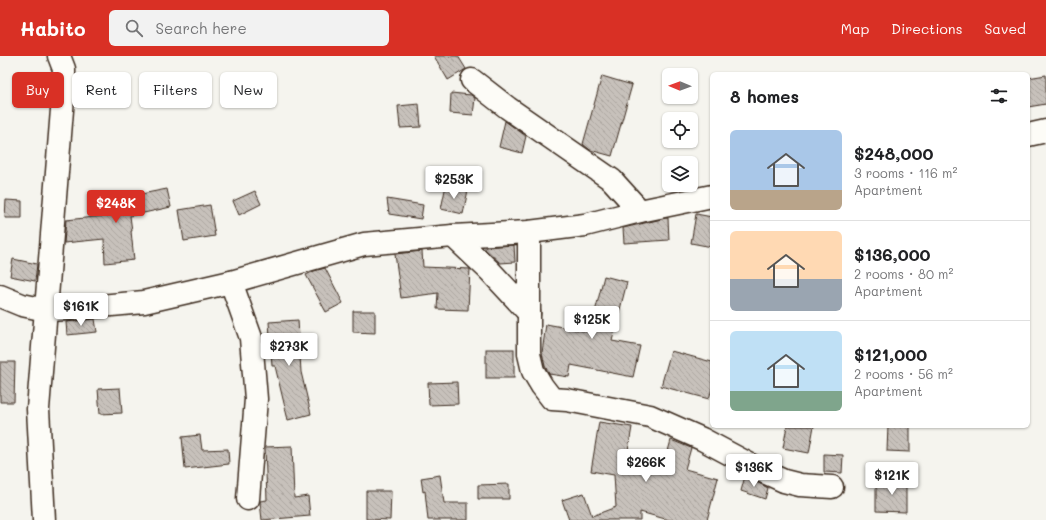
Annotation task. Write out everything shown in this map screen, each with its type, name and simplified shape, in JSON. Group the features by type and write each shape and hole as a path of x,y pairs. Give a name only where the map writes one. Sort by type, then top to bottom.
{"street":[{"path":"44,520 38,409 64,85 64,69 59,56"},
{"path":"472,80 514,112 612,180 640,211"},
{"path":"0,296 22,305 46,310 144,302 231,282 364,244 453,236 529,232 585,225 640,211 710,196"},
{"path":"529,232 529,354 533,371 552,399 567,400 650,416 702,439 784,481 800,485 832,487"},
{"path":"453,236 490,271 529,312"},
{"path":"231,282 251,338 256,399 248,499"}],"building":[{"path":"434,56 458,56 466,69 448,80"},
{"path":"1046,75 1046,104 1030,107 1030,78"},
{"path":"602,76 632,85 612,156 590,150 583,144"},
{"path":"451,93 471,95 475,98 473,115 450,113"},
{"path":"419,104 421,127 400,128 398,106"},
{"path":"505,121 526,136 522,153 499,147"},
{"path":"446,185 468,190 463,214 441,209"},
{"path":"167,189 171,207 130,216 134,260 105,263 104,239 64,243 66,220 104,216 101,201"},
{"path":"255,191 261,204 239,215 233,201"},
{"path":"387,199 423,205 421,219 389,214"},
{"path":"6,200 22,201 22,218 5,218"},
{"path":"210,205 215,236 184,241 179,210"},
{"path":"696,214 710,217 710,247 691,243"},
{"path":"668,218 669,240 624,243 623,228"},
{"path":"514,245 515,262 500,263 485,249 485,247"},
{"path":"422,251 423,267 470,269 468,310 437,309 438,293 401,298 395,254"},
{"path":"13,259 37,264 35,281 10,276"},
{"path":"325,268 343,303 326,312 306,275"},
{"path":"604,276 627,282 612,341 640,346 633,377 571,365 569,377 549,374 545,366 542,353 546,324 590,332"},
{"path":"353,311 375,311 375,333 353,332"},
{"path":"95,319 97,332 67,335 66,322"},
{"path":"298,320 301,372 311,414 288,420 275,366 272,366 269,322"},
{"path":"486,349 514,349 514,378 486,378"},
{"path":"671,351 710,361 709,399 661,386"},
{"path":"0,362 15,362 14,402 0,402"},
{"path":"457,382 458,404 429,405 428,383"},
{"path":"120,388 122,413 100,414 98,389"},
{"path":"599,422 632,427 625,468 663,470 671,440 691,448 685,469 718,478 707,520 669,520 640,512 640,520 569,520 562,500 584,493 592,516 616,507 614,475 591,471"},
{"path":"787,428 814,428 809,453 783,448"},
{"path":"888,428 910,428 910,452 887,451"},
{"path":"200,435 202,450 228,449 229,464 185,469 182,437"},
{"path":"292,446 294,498 308,496 310,516 262,520 260,501 267,500 265,447"},
{"path":"824,454 843,455 842,473 824,472"},
{"path":"440,475 444,503 468,503 468,520 428,520 425,491 423,492 421,478"},
{"path":"745,476 768,488 765,499 741,491"},
{"path":"882,478 906,479 906,512 876,511 876,486 882,486"},
{"path":"509,484 509,499 478,499 478,485"},
{"path":"366,491 391,491 390,520 366,519"}]}
